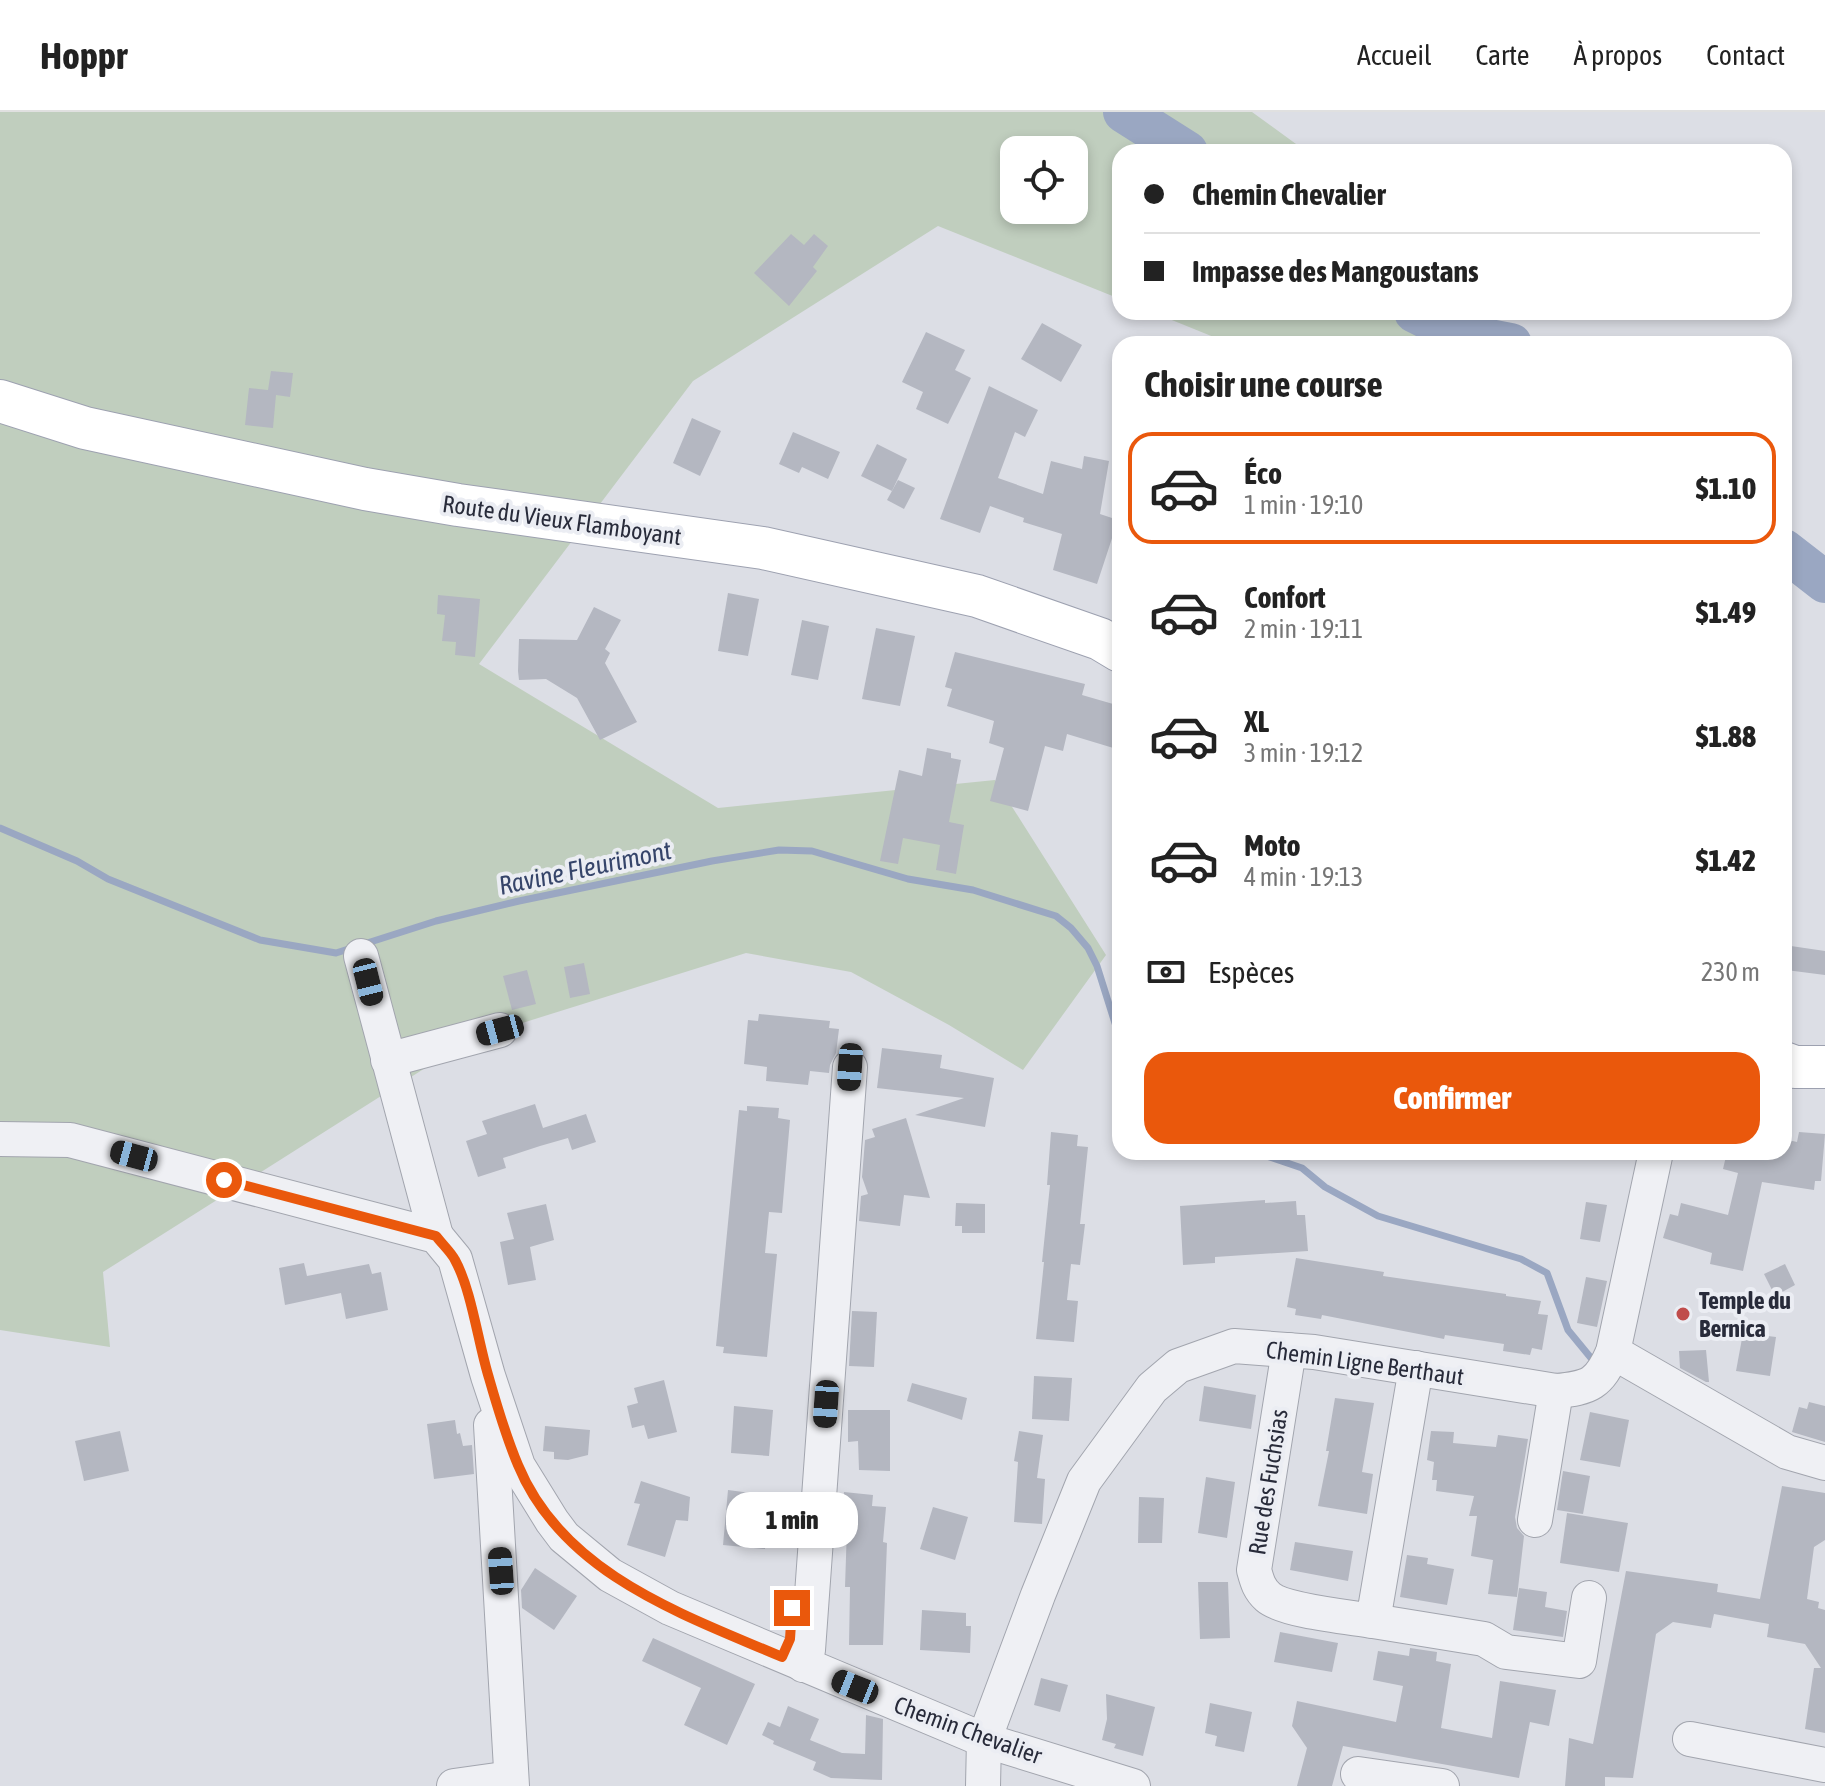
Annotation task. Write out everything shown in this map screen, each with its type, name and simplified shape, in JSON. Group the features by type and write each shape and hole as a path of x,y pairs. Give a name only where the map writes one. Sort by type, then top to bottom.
{"main road":[{"name":"Route du Vieux Flamboyant","path":"0,401 85,428 365,489 763,548 977,596 1100,639 1112,646"}],"street":[{"name":"Chemin Chevalier","path":"361,956 436,1236 455,1259 488,1376 518,1466 564,1537 610,1575 670,1608 984,1740 1133,1786"},
{"path":"388,1060 500,1030"},
{"path":"809,1327 790,1639 793,1661 808,1650 850,1067"},
{"path":"0,1139 70,1140 436,1236"},
{"name":"Chemin Ligne Berthaut","path":"983,1786 984,1740 1084,1481 1152,1388 1178,1366 1234,1346 1289,1350 1556,1391 1577,1389 1595,1382 1613,1352 1654,1160"},
{"name":"Rue des Fuchsias","path":"1289,1350 1254,1570 1258,1586 1270,1599 1289,1606 1484,1639 1506,1652 1579,1661 1589,1598"},
{"path":"1613,1352 1787,1452 1825,1463"},
{"path":"1373,1621 1416,1368"},
{"path":"454,1786 511,1782 488,1376"},
{"path":"1535,1520 1556,1391"},
{"path":"1690,1739 1825,1765"},
{"path":"1358,1774 1442,1786"}],"green space":[{"path":"0,112 1252,112 1296,144 1112,144 1112,296 938,226 693,381 479,664 718,808 995,780 1106,955 1023,1070 949,1025 851,972 746,953 471,1039 103,1272 110,1347 0,1330"},
{"path":"1172,320 1494,320 1506,336 1211,336"}],"building":[{"path":"791,234 804,245 814,234 828,246 813,267 817,271 789,306 754,273"},
{"path":"1042,323 1082,345 1061,382 1021,359"},
{"path":"926,332 965,350 955,370 971,378 948,424 916,409 923,392 902,382"},
{"path":"271,371 293,373 290,397 276,395 273,428 245,425 249,388 268,390"},
{"path":"989,386 1038,410 1025,437 1015,432 998,478 1043,494 1051,461 1082,469 1084,456 1109,461 1100,514 1112,518 1112,538 1097,584 1053,570 1062,534 1023,522 1024,518 990,506 980,533 940,519"},
{"path":"692,418 721,431 700,476 673,463"},
{"path":"793,432 840,452 828,479 802,467 799,473 779,464"},
{"path":"877,444 907,459 892,491 861,476"},
{"path":"898,480 915,488 904,509 887,500"},
{"path":"728,593 759,599 748,656 718,651"},
{"path":"438,595 480,599 475,657 455,655 456,642 442,641 445,615 437,614"},
{"path":"594,607 621,620 605,649 610,653 605,663 637,722 600,740 577,698 546,679 519,680 518,671 519,639 577,640"},
{"path":"802,620 829,626 818,680 791,675"},
{"path":"876,628 915,636 900,706 862,699"},
{"path":"955,652 1085,684 1082,695 1112,704 1112,748 1067,734 1063,751 1045,746 1028,811 990,801 1004,748 989,743 994,721 947,706 952,689 945,687"},
{"path":"927,748 951,753 951,758 961,760 949,822 964,825 956,874 936,870 940,845 903,838 898,864 880,861 899,770 922,776"},
{"path":"1792,946 1825,951 1825,975 1792,971"},
{"path":"584,963 590,994 570,998 564,967"},
{"path":"527,970 536,1004 512,1010 503,976"},
{"path":"759,1014 830,1021 829,1028 839,1029 829,1073 810,1071 808,1085 766,1081 767,1067 744,1064 748,1020 758,1021"},
{"path":"882,1048 942,1055 940,1068 994,1078 985,1127 915,1115 964,1098 877,1088"},
{"path":"535,1104 543,1128 586,1114 596,1142 572,1150 568,1138 540,1146 503,1158 506,1168 478,1177 466,1141 487,1134 482,1121"},
{"path":"747,1106 779,1108 778,1118 790,1120 782,1213 769,1212 765,1253 777,1254 767,1357 723,1353 724,1347 716,1346 739,1110 747,1111"},
{"path":"906,1118 930,1198 904,1195 900,1226 859,1221 861,1196 868,1194 862,1177 865,1140 875,1137 872,1129"},
{"path":"1051,1132 1078,1135 1077,1146 1088,1147 1080,1224 1085,1224 1080,1265 1071,1264 1067,1300 1078,1301 1074,1342 1036,1339 1050,1185 1047,1185"},
{"path":"1799,1132 1825,1134 1821,1181 1815,1181 1814,1190 1762,1182 1743,1271 1710,1264 1712,1253 1663,1238 1670,1214 1678,1216 1681,1203 1728,1215 1738,1173 1723,1169 1725,1160 1792,1160 1792,1141 1797,1142"},
{"path":"1265,1200 1265,1203 1296,1201 1297,1215 1305,1215 1308,1251 1215,1257 1215,1263 1183,1265 1180,1206"},
{"path":"1586,1202 1607,1205 1600,1242 1580,1239"},
{"path":"956,1203 985,1204 985,1233 962,1233 962,1226 955,1226"},
{"path":"546,1204 554,1240 530,1247 536,1280 508,1285 500,1242 514,1239 507,1213"},
{"path":"1296,1258 1384,1272 1383,1276 1541,1301 1538,1314 1548,1315 1542,1350 1532,1348 1530,1355 1503,1351 1504,1344 1445,1335 1444,1339 1322,1315 1321,1319 1295,1315 1296,1309 1287,1307"},
{"path":"304,1263 307,1276 369,1264 372,1274 381,1272 388,1310 346,1319 341,1293 285,1305 279,1268"},
{"path":"1785,1264 1795,1285 1775,1296 1764,1274"},
{"path":"1586,1277 1607,1281 1597,1327 1577,1323"},
{"path":"852,1311 877,1312 874,1367 849,1366"},
{"path":"1743,1333 1776,1337 1770,1376 1736,1371"},
{"path":"1706,1350 1709,1382 1680,1368 1679,1351"},
{"path":"1034,1376 1072,1378 1069,1421 1032,1419"},
{"path":"664,1380 677,1432 648,1439 644,1425 632,1428 627,1406 638,1403 634,1388"},
{"path":"912,1383 967,1398 962,1420 907,1401"},
{"path":"1204,1386 1256,1395 1251,1429 1199,1421"},
{"path":"1335,1398 1374,1403 1362,1472 1373,1474 1367,1514 1318,1506"},
{"path":"1809,1402 1825,1406 1825,1442 1792,1432 1799,1407 1807,1409"},
{"path":"734,1406 773,1410 769,1456 731,1453"},
{"path":"848,1410 890,1410 890,1471 859,1470 858,1441 848,1442"},
{"path":"1590,1412 1629,1420 1620,1467 1580,1460"},
{"path":"455,1420 463,1446 472,1445 474,1474 434,1479 427,1424"},
{"path":"545,1426 590,1430 588,1455 568,1460 554,1459 554,1452 543,1451"},
{"path":"120,1431 129,1471 84,1481 75,1441"},
{"path":"1019,1431 1043,1435 1037,1478 1045,1479 1042,1524 1014,1522 1018,1462 1014,1461"},
{"path":"1431,1431 1454,1432 1453,1443 1496,1447 1498,1435 1528,1439 1515,1517 1517,1528 1524,1536 1517,1597 1488,1594 1493,1560 1471,1556 1477,1516 1469,1516 1474,1496 1436,1491 1437,1480 1432,1480 1434,1462 1427,1460"},
{"path":"1563,1471 1590,1476 1583,1514 1557,1510"},
{"path":"1206,1477 1235,1482 1227,1538 1198,1533"},
{"path":"641,1481 690,1497 688,1521 676,1520 665,1557 627,1545 640,1504 634,1503"},
{"path":"1782,1486 1825,1493 1825,1540 1814,1547 1807,1599 1819,1602 1818,1608 1825,1610 1825,1733 1805,1729 1814,1668 1821,1668 1805,1644 1767,1637 1769,1624 1714,1614 1711,1628 1673,1622 1656,1634 1633,1778 1605,1777 1605,1786 1565,1786 1569,1738 1593,1744 1626,1571 1718,1584 1717,1592 1760,1599"},
{"path":"728,1490 766,1495 764,1521 768,1522 765,1549 723,1545"},
{"path":"844,1492 873,1495 872,1506 886,1507 883,1645 849,1645 850,1587 845,1587 847,1527 842,1526"},
{"path":"1139,1497 1164,1498 1162,1543 1138,1543"},
{"path":"933,1507 968,1517 955,1560 920,1549"},
{"path":"1567,1513 1628,1523 1619,1572 1560,1563"},
{"path":"1295,1542 1353,1551 1348,1581 1290,1570"},
{"path":"1407,1555 1428,1558 1427,1564 1454,1569 1447,1605 1400,1597"},
{"path":"535,1568 577,1596 554,1630 522,1608 521,1590"},
{"path":"1198,1582 1228,1582 1230,1638 1200,1639"},
{"path":"1519,1588 1547,1592 1545,1607 1567,1611 1563,1637 1513,1630"},
{"path":"922,1610 966,1613 966,1626 971,1626 970,1653 920,1650"},
{"path":"1280,1632 1338,1643 1332,1672 1274,1662"},
{"path":"653,1638 755,1684 727,1745 684,1725 701,1688 642,1661"},
{"path":"1410,1648 1437,1652 1436,1661 1451,1664 1441,1728 1492,1738 1500,1681 1556,1690 1549,1726 1530,1722 1519,1778 1343,1746 1332,1786 1297,1786 1307,1748 1292,1726 1297,1701 1396,1722 1403,1686 1373,1680 1378,1651 1409,1656"},
{"path":"1041,1678 1068,1685 1060,1712 1034,1705"},
{"path":"1106,1694 1155,1707 1143,1756 1114,1748 1116,1744 1102,1740 1107,1719"},
{"path":"1210,1703 1252,1712 1244,1752 1215,1746 1217,1736 1205,1733"},
{"path":"788,1706 819,1719 810,1740 842,1753 865,1754 866,1715 883,1719 882,1780 831,1778 813,1770 816,1762 773,1744 774,1741 762,1735 768,1722 780,1727"}],"waterway":[{"path":"1124,112 1174,144"},
{"path":"1431,320 1469,336"},
{"path":"1792,556 1825,582"},
{"name":"Ravine Fleurimont","path":"0,828 77,861 108,879 260,940 336,953 436,921 519,901 712,861 779,850 812,851 908,879 973,890 1056,916 1088,948 1112,1014"},
{"name":"Ravine Fleurimont","path":"1278,1160 1302,1168 1325,1187 1378,1216 1521,1259 1547,1273 1568,1330 1591,1358"}],"place":[{"name":"Temple du Bernica","path":"1683,1314"}],"route":[{"path":"224,1180 436,1236 455,1259 488,1376 518,1466 564,1537 610,1575 670,1608 782,1657 790,1639 792,1608"}]}
